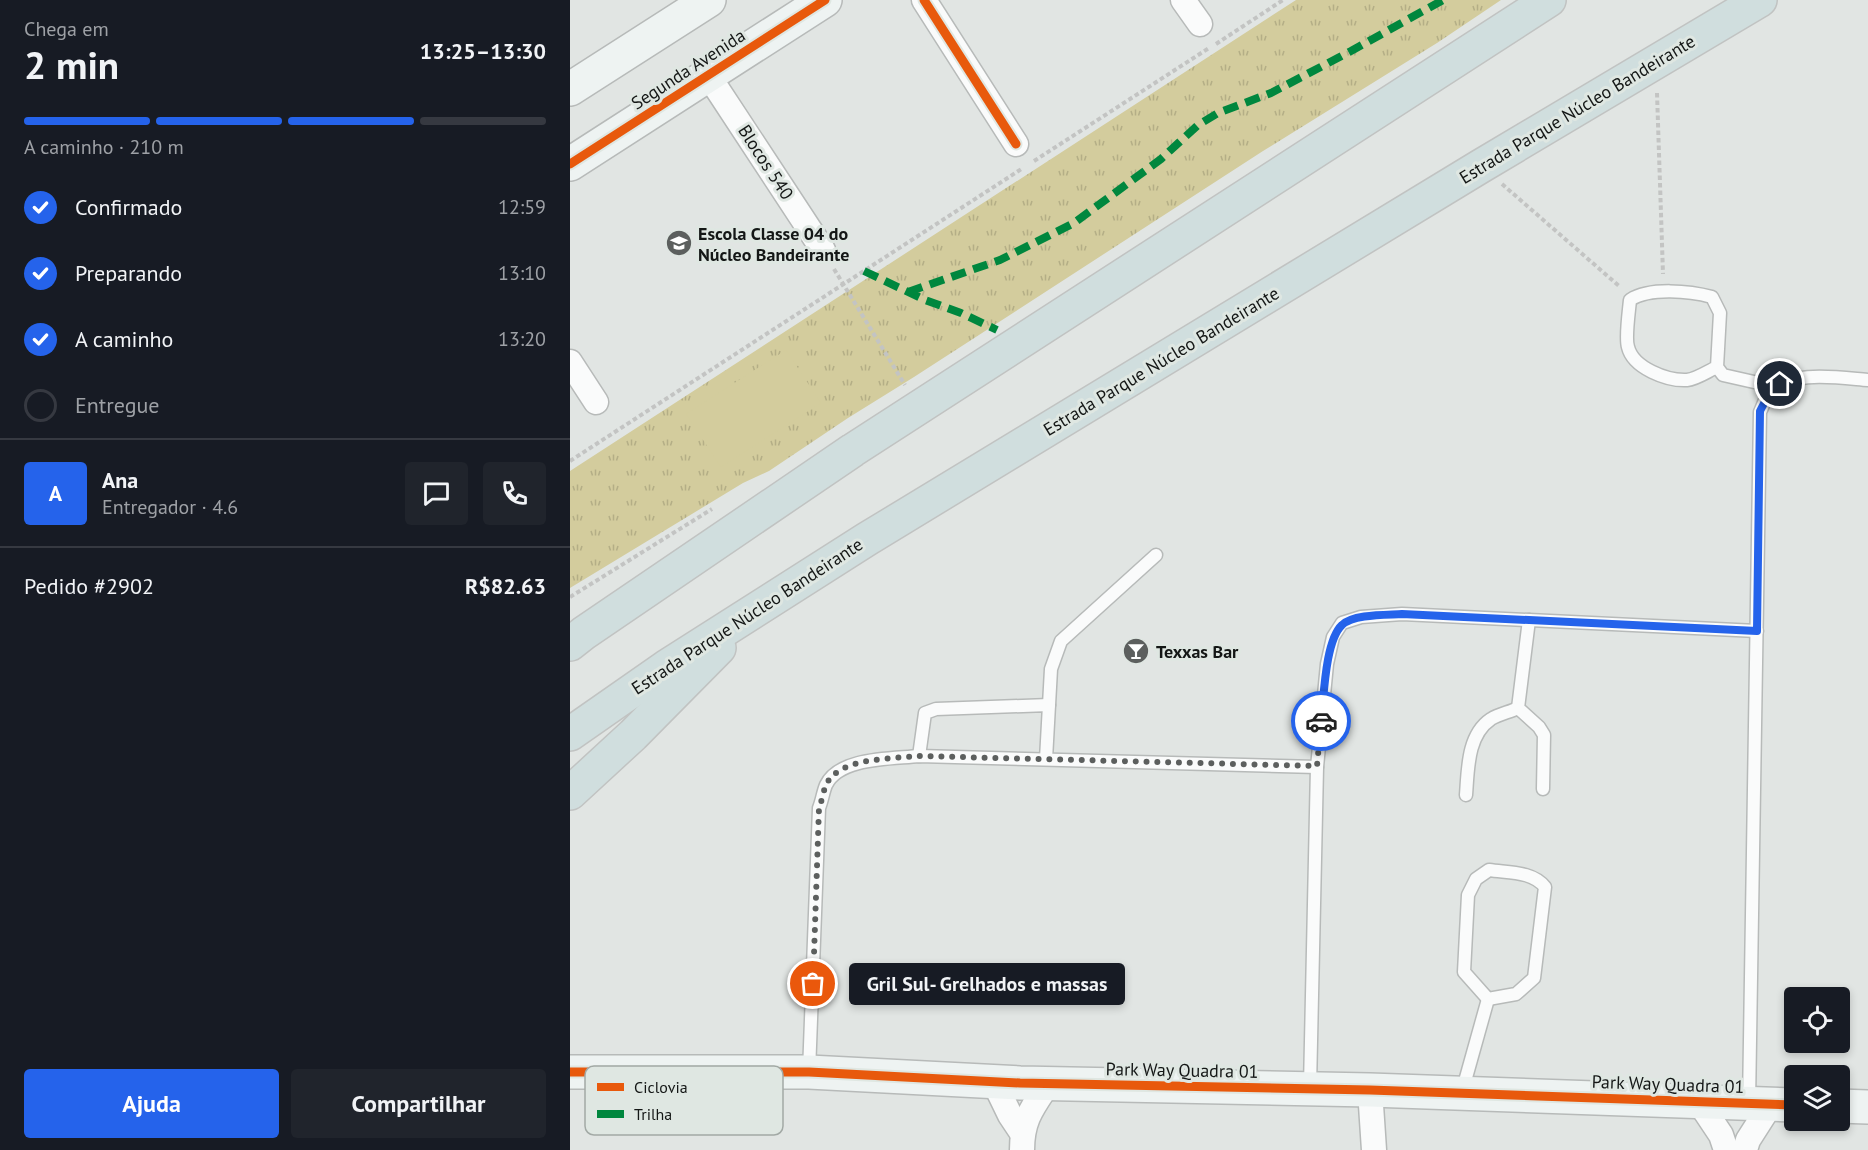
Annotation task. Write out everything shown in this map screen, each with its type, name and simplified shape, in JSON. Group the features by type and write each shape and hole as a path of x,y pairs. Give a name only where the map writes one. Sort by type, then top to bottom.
{"highway":[{"path":"570,644 853,450 1549,0"},
{"name":"Estrada Parque Núcleo Bandeirante","path":"570,734 666,667 877,533 1481,166 1760,0"},
{"path":"573,606 789,494"},
{"path":"570,793 633,735 760,607"}],"street":[{"path":"570,89 675,9 709,0"},
{"name":"Segunda Avenida","path":"570,164 825,0"},
{"path":"924,0 1016,144"},
{"path":"1183,0 1200,24"},
{"name":"Blocos 540","path":"708,75 823,250"},
{"path":"570,362 596,402"},
{"name":"Park Way Quadra 01","path":"783,1072 1048,1084 1370,1090 1771,1104"},
{"path":"994,1082 1022,1142"},
{"path":"1022,1142 1027,1118 1048,1084"},
{"path":"1370,1090 1374,1150"},
{"path":"1699,1102 1721,1135 1726,1150"},
{"path":"1744,1150 1771,1104"},
{"path":"1850,1106 1868,1107"}],"lane":[{"path":"1717,367 1688,380 1661,376 1642,366 1633,359 1627,346 1630,300 1640,294 1668,292 1712,297 1720,313 1717,367 1724,375 1742,380 1780,384 1796,379 1817,377 1868,380"},
{"path":"1771,1104 1757,631 1760,411 1769,394 1780,384"},
{"path":"1046,759 1051,669 1061,641 1156,555"},
{"path":"1310,1089 1317,766 1327,664 1333,637 1342,623 1361,617 1402,614 1757,631"},
{"path":"1518,708 1528,620"},
{"path":"919,756 925,713 936,709 1049,705"},
{"path":"1518,708 1539,727 1544,735 1543,789"},
{"path":"1466,795 1470,755 1478,731 1491,719 1518,708"},
{"path":"809,1072 819,808 827,783 840,769 864,762 919,756 1317,766"},
{"path":"1489,870 1529,875 1539,880 1545,887 1534,978 1516,994 1488,999 1464,972 1468,895 1476,879 1489,870"},
{"path":"1462,1093 1488,999"}],"path":[{"path":"1034,161 1283,0"},
{"path":"1658,95 1663,280"},
{"path":"1481,166 1618,285"},
{"path":"570,461 1024,168"},
{"path":"823,250 907,388"},
{"path":"570,591 573,606"}],"green space":[{"path":"1296,0 1501,0 848,418 769,471 743,483 570,588 570,471"},
{"path":"786,350 821,403 721,467 686,414"}],"marked path":[{"path":"908,292 1000,260 1074,223 1161,159 1198,125 1218,113 1271,93 1443,0"},
{"path":"864,271 997,330"}],"cycle path":[{"path":"570,164 825,0"},
{"path":"924,0 1016,144"},
{"path":"570,1072 585,1072"},
{"path":"783,1072 1020,1083 1370,1090 1784,1105"}],"way so far":[{"path":"813,984 819,808 827,783 840,769 864,762 919,756 1317,766 1321,721"}],"place":[{"name":"Escola Classe 04 do Núcleo Bandeirante","path":"679,243"},
{"name":"Texxas Bar","path":"1136,651"},
{"name":"Gril Sul- Grelhados e massas","path":"813,984"}],"route":[{"path":"1321,721 1327,664 1333,637 1342,623 1361,617 1402,614 1757,631 1760,411 1769,394 1780,384"}]}
